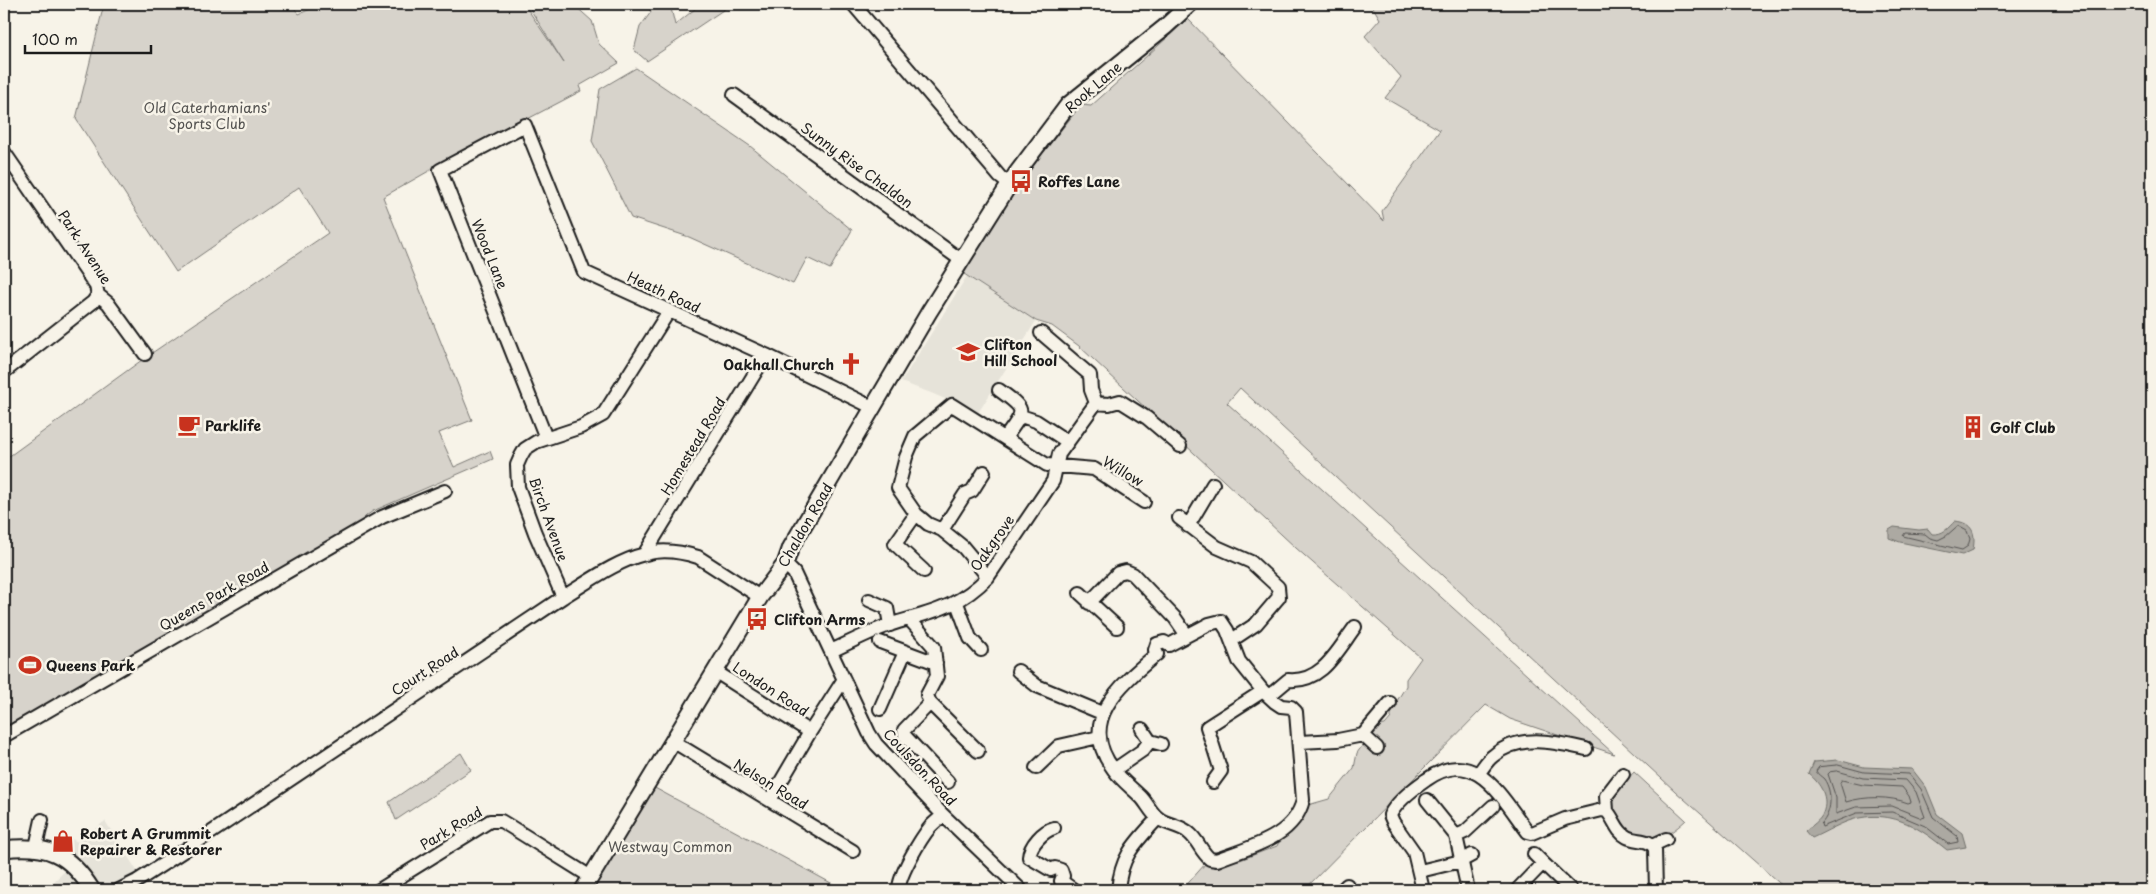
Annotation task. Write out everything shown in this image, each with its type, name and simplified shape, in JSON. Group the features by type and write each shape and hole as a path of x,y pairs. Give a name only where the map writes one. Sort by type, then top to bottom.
{"main road":[{"name":"Rook Lane","path":"1009,184 1068,104 1166,27 1190,4"},
{"name":"Chaldon Road","path":"583,890 674,742 760,596 785,564 791,547 961,260 1009,184"},
{"path":"4,849 36,847 50,851 74,865 92,890"}],"street":[{"path":"853,4 1000,177 1009,184"},
{"name":"Sunny Rise Chaldon","path":"734,95 961,260"},
{"name":"Heath Road","path":"525,125 584,272 766,355 874,408"},
{"name":"Wood Lane","path":"525,125 440,170 546,438"},
{"name":"Park Avenue","path":"4,152 96,286 98,295 108,303 145,354"},
{"path":"4,372 93,302 98,295"},
{"name":"Birch Avenue","path":"563,597 518,488 518,465 525,449 536,442 581,427 603,415 669,311"},
{"path":"1041,333 1090,375 1091,390 1096,403 1109,404 1120,401 1147,418 1180,446"},
{"name":"Homestead Road","path":"645,553 766,355"},
{"path":"999,390 1021,408 1021,416 1006,438"},
{"name":"Oakgrove","path":"832,651 890,625 942,610 957,603 974,591 988,577 1053,481 1059,454 1096,403"},
{"name":"Willow","path":"916,514 898,488 906,457 915,436 952,405 1047,465 1094,469 1144,502"},
{"path":"1021,416 1036,421 1068,442"},
{"path":"942,530 965,494 972,491 984,472"},
{"path":"1213,484 1183,522 1217,548 1251,562 1278,587 1278,597 1256,624 1232,640"},
{"name":"Queens Park Road","path":"4,736 382,517 445,491"},
{"path":"924,571 895,544 916,514 928,524 942,530 963,547 988,577"},
{"name":"Court Road","path":"119,890 140,886 563,597 592,579 645,553 672,553 698,558 760,596"},
{"name":"Coulsdon Road","path":"785,564 794,573 869,733 876,744 944,815 1021,890"},
{"path":"1089,603 1118,573 1126,571 1133,574 1176,618 1186,634"},
{"path":"1080,593 1117,627"},
{"path":"869,600 887,608 890,625"},
{"path":"957,603 970,638 981,650"},
{"path":"910,620 934,647 937,676 927,696 930,703 978,751"},
{"path":"1221,622 1225,625 1232,640 1239,660 1266,694 1281,706 1290,707 1296,712 1300,742 1303,800 1300,812 1281,833 1217,860 1210,859 1188,832 1158,818 1143,799 1114,770 1103,750 1098,728 1102,713 1131,677 1157,654 1163,657 1167,655 1170,650 1169,646 1186,634 1209,624 1221,622"},
{"path":"1213,782 1221,771 1207,727 1288,680 1299,681 1323,678 1355,627"},
{"path":"880,642 936,663"},
{"path":"880,709 905,652"},
{"path":"1018,671 1037,686 1102,713"},
{"name":"London Road","path":"716,672 810,732"},
{"path":"770,800 844,679"},
{"path":"930,703 904,730 905,736 948,782"},
{"path":"1300,742 1338,740 1362,735 1390,703"},
{"path":"1114,770 1155,743 1142,729"},
{"path":"1362,735 1377,748"},
{"path":"1036,768 1043,754 1059,746 1099,737"},
{"path":"1478,774 1492,756 1508,747 1528,741 1550,741 1586,749"},
{"name":"Nelson Road","path":"674,742 853,851"},
{"path":"1424,890 1414,852 1390,815 1417,786 1438,771 1452,767 1468,769 1478,774 1502,798 1528,832 1532,833 1565,820 1602,810 1607,811"},
{"path":"1623,774 1606,796 1607,811 1619,832 1635,841 1649,842 1653,845 1655,849 1656,890"},
{"path":"1427,800 1456,836 1467,858 1468,890"},
{"path":"1456,836 1464,832 1493,806"},
{"path":"898,890 898,883 912,858 932,826 944,815"},
{"path":"1118,890 1123,866 1131,847 1158,818"},
{"path":"36,847 42,820"},
{"name":"Park Road","path":"379,890 490,821 495,820 511,826 591,877"},
{"path":"1054,828 1046,830 1030,851 1029,857 1050,870 1055,868 1060,870 1063,874 1061,881 1074,890"},
{"path":"1653,845 1666,839"},
{"path":"1534,854 1571,890"},
{"path":"1420,870 1467,858"},
{"path":"1518,889 1543,863"}],"shaded area":[{"name":"Clifton Hill School","path":"967,276 1036,321 978,413 901,382"},
{"path":"105,821 139,874 136,887 138,890 45,890 66,870 55,848 65,836 78,842"}],"green space":[{"name":"Old Caterhamians' Sports Club","path":"104,4 291,4 299,14 322,4 524,4 564,63 527,4 573,4 592,21 599,44 619,63 579,86 581,91 383,197 472,420 439,433 454,467 490,451 493,459 373,511 360,522 4,729 4,460 146,357 328,233 299,187 176,272 76,119"},
{"path":"646,4 670,4 675,25 701,4 732,4 647,61 634,50 640,27 651,12"},
{"path":"1371,4 2152,4 2152,890 1787,890 1675,791 1240,388 1227,403 1614,754 1510,719 1486,705 1304,890 1182,890 1206,863 1210,866 1215,866 1231,860 1240,860 1277,846 1281,840 1295,829 1308,805 1329,799 1354,768 1357,753 1370,735 1378,726 1385,725 1391,718 1391,711 1406,686 1406,679 1421,658 1296,548 1079,346 1052,326 1036,321 961,272 1026,174 1081,105 1091,106 1188,19 1384,221 1382,211 1440,130 1385,98 1401,77 1365,36 1380,19"},
{"path":"636,68 750,146 852,230 830,269 807,258 793,284 689,237 631,218 592,141 600,89"},
{"path":"461,753 471,770 396,820 389,802"},
{"path":"1634,772 1686,820 1671,832 1659,837 1653,838 1627,833 1614,815 1610,799"},
{"name":"Westway Common","path":"653,787 844,890 592,890"}],"water":[{"path":"1955,521 1966,524 1973,534 1973,550 1962,555 1889,538 1889,530 1894,527 1919,530 1928,529 1932,534 1936,534 1945,530"},
{"path":"1838,760 1864,767 1912,769 1926,787 1937,814 1962,833 1966,847 1947,850 1917,828 1906,823 1896,819 1872,816 1853,819 1812,838 1806,831 1822,816 1825,802 1823,792 1809,774 1814,762"}],"place":[{"name":"Roffes Lane","path":"1021,181"},
{"name":"Clifton Hill School","path":"968,352"},
{"name":"Oakhall Church","path":"851,364"},
{"name":"Parklife","path":"189,425"},
{"name":"Golf Club","path":"1973,427"},
{"name":"Clifton Arms","path":"757,619"},
{"name":"Queens Park","path":"30,665"},
{"name":"Robert A Grummit Repairer & Restorer","path":"63,841"}]}
